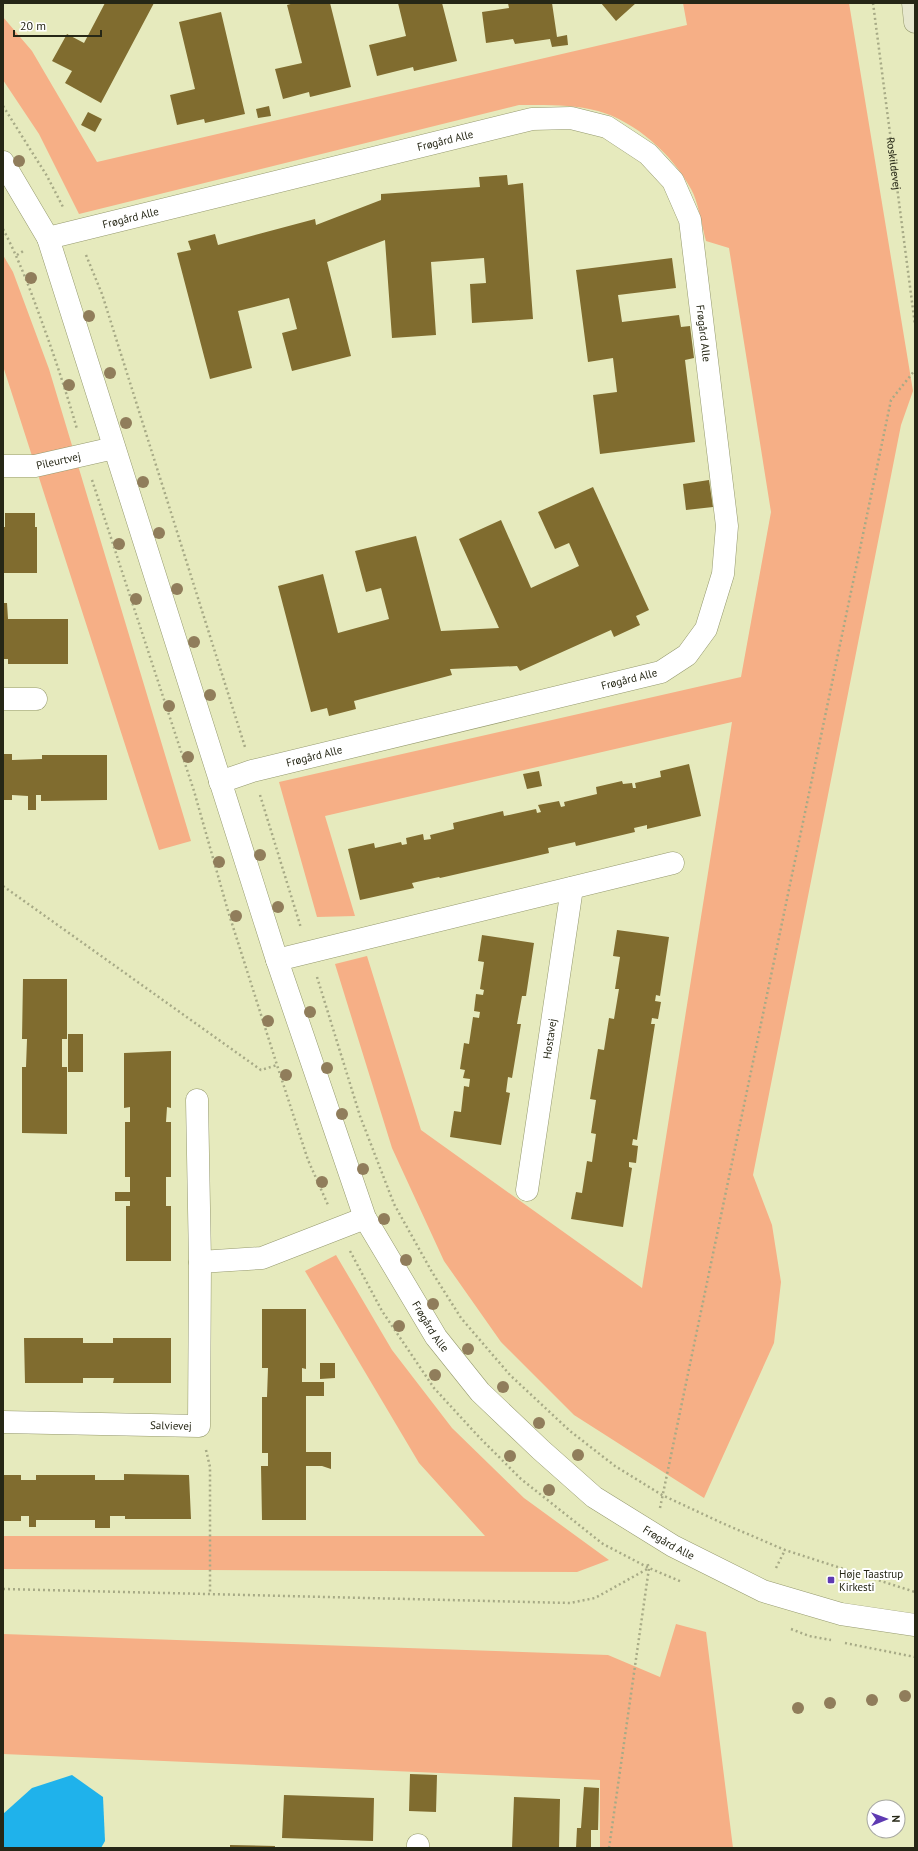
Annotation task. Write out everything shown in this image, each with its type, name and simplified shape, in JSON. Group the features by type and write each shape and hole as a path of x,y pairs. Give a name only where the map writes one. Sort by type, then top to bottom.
{"main road":[{"path":"913,3 915,22"}],"street":[{"name":"Frøgård Alle","path":"48,238 532,119 563,118 570,118 607,127 648,154 673,181 690,220 727,526 723,574 706,629 687,655 661,672 252,771 220,782"},
{"name":"Frøgård Alle","path":"3,162 48,238 277,960 365,1218 436,1337 480,1392 541,1450 594,1497 673,1546 763,1591 841,1614 915,1625"},
{"name":"Pileurtvej","path":"3,466 35,466 114,448"},
{"path":"3,699 36,699"},
{"path":"277,960 673,863"},
{"name":"Hostavej","path":"527,1190 572,888"},
{"name":"Salvievej","path":"3,1422 199,1426 200,1262 198,1100"},
{"path":"200,1262 262,1258 365,1218"}],"path":[{"name":"Roskildevej","path":"873,3 915,325"},
{"path":"3,229 17,255 37,307 68,398 84,455 194,791 228,911 277,1065 261,1070 3,886"},
{"path":"609,1848 649,1568 644,1553 654,1534 891,400 915,370"},
{"path":"199,1426 210,1467 210,1593"},
{"path":"3,1589 570,1603 595,1598 649,1568"}],"shaded area":[{"path":"683,3 849,3 913,391 901,425 753,1175 772,1225 781,1282 774,1343 704,1498 574,1415 501,1342 444,1261 392,1148 335,964 367,956 421,1130 642,1288 732,722 325,816 355,916 317,917 279,782 741,677 771,512 729,248 706,241 698,207 691,189 674,164 652,141 639,131 612,116 598,111 558,105 519,105 79,214 39,134 3,80 3,17 32,51 97,162 687,25"},
{"path":"3,255 13,272 49,369 191,841 159,850 3,366"},
{"path":"336,1255 392,1350 452,1428 524,1498 609,1560 577,1572 3,1569 3,1536 485,1536 419,1463 305,1271"},
{"path":"676,1624 706,1632 733,1848 600,1848 600,1780 3,1754 3,1634 608,1655 660,1677"}],"water":[{"path":"72,1775 103,1797 105,1841 101,1848 3,1848 3,1814 32,1788"}],"building":[{"path":"105,3 154,3 101,103 65,83 72,71 52,61 67,34 84,43"},
{"path":"294,3 330,3 351,87 310,97 309,92 283,99 275,69 302,63 287,5"},
{"path":"398,3 442,3 457,61 414,71 413,67 377,76 369,45 406,36"},
{"path":"508,3 552,3 557,37 567,35 568,45 552,47 550,39 515,44 513,39 486,43 482,12 509,8"},
{"path":"601,3 636,3 616,21"},
{"path":"221,12 245,114 205,123 204,119 177,125 170,95 195,89 179,22"},
{"path":"269,106 271,116 258,118 256,109"},
{"path":"88,112 102,119 95,132 81,125"},
{"path":"507,175 508,185 523,183 533,319 472,323 470,284 486,283 484,258 431,262 436,335 392,338 385,240 327,262 351,356 292,371 282,333 297,329 289,298 238,311 252,368 210,379 177,253 191,250 188,241 215,234 218,245 315,219 316,225 381,200 381,194 480,187 479,177"},
{"path":"672,258 676,288 618,295 622,322 679,315 681,327 690,326 694,358 685,360 695,442 600,454 593,395 617,392 613,358 588,362 576,270"},
{"path":"709,480 713,507 686,510 683,484"},
{"path":"593,487 649,610 636,616 640,625 614,637 611,630 520,671 517,666 450,669 452,675 354,701 356,709 329,716 327,708 311,712 278,586 323,574 338,633 389,619 381,588 366,592 355,551 416,536 441,631 499,628 459,539 501,520 531,588 579,566 569,543 555,549 538,512"},
{"path":"5,513 35,513 35,527 37,527 37,573 3,573 3,527 5,527"},
{"path":"3,603 7,603 8,619 68,619 68,664 8,664 8,659 3,659"},
{"path":"3,754 12,754 12,760 42,759 42,755 107,755 107,800 41,801 41,795 36,795 36,810 28,810 28,796 12,795 12,800 3,800"},
{"path":"689,764 701,816 647,829 647,825 634,828 635,832 576,846 575,842 548,848 549,853 412,883 414,888 360,900 348,849 374,843 375,848 401,842 402,845 407,844 406,838 423,834 424,840 431,839 430,835 454,829 453,823 503,811 504,816 536,809 537,813 541,812 538,805 559,801 561,807 565,806 564,802 597,794 596,787 622,781 623,784 632,783 633,788 636,788 635,783 661,777 660,771"},
{"path":"539,771 542,786 527,789 523,774"},
{"path":"617,930 669,937 660,996 656,995 655,1001 661,1002 658,1019 652,1018 651,1024 655,1024 637,1140 633,1139 632,1145 638,1146 636,1163 629,1162 629,1167 632,1168 623,1227 571,1219 576,1192 582,1193 587,1161 592,1162 596,1134 591,1133 596,1100 590,1099 598,1049 604,1050 609,1018 614,1019 619,989 615,989 620,957 613,956"},
{"path":"482,935 534,943 526,996 522,996 517,1024 521,1024 512,1078 508,1077 506,1092 510,1093 501,1145 450,1137 454,1111 461,1112 464,1086 469,1087 470,1079 463,1078 465,1070 460,1069 464,1043 469,1044 473,1017 479,1018 480,1012 474,1011 476,994 483,995 484,990 480,989 484,962 478,961"},
{"path":"23,979 67,979 67,1039 62,1039 62,1067 67,1067 67,1134 22,1133 22,1067 26,1067 27,1039 22,1039"},
{"path":"68,1034 83,1034 83,1072 68,1072"},
{"path":"171,1051 171,1108 167,1107 166,1122 171,1122 171,1177 166,1177 166,1206 171,1206 171,1261 126,1261 126,1206 130,1206 130,1201 115,1201 115,1192 130,1192 130,1177 125,1177 125,1122 130,1122 130,1107 124,1108 124,1053"},
{"path":"262,1309 306,1309 306,1369 302,1368 302,1382 324,1382 324,1396 306,1396 306,1452 331,1452 331,1469 322,1466 306,1466 306,1520 262,1520 261,1466 268,1466 268,1453 262,1453 262,1397 267,1397 268,1368 262,1368"},
{"path":"24,1338 83,1338 83,1343 113,1343 113,1338 171,1338 171,1383 113,1383 114,1378 83,1378 83,1383 25,1383"},
{"path":"320,1363 335,1363 335,1378 320,1379"},
{"path":"124,1474 189,1475 191,1519 125,1519 125,1516 110,1516 110,1528 95,1528 95,1520 36,1520 36,1527 29,1527 29,1516 21,1516 21,1521 3,1521 3,1475 21,1475 21,1480 36,1480 36,1475 95,1475 95,1480 124,1480"},
{"path":"410,1774 437,1775 436,1812 409,1811"},
{"path":"584,1787 599,1788 598,1830 591,1830 591,1848 576,1848 577,1828 581,1828"},
{"path":"284,1795 374,1798 373,1841 282,1838"},
{"path":"514,1797 560,1799 559,1848 512,1848"},
{"path":"230,1845 275,1846 275,1848 230,1848"}],"place":[{"name":"Høje Taastrup Kirkesti","path":"831,1580"}]}
